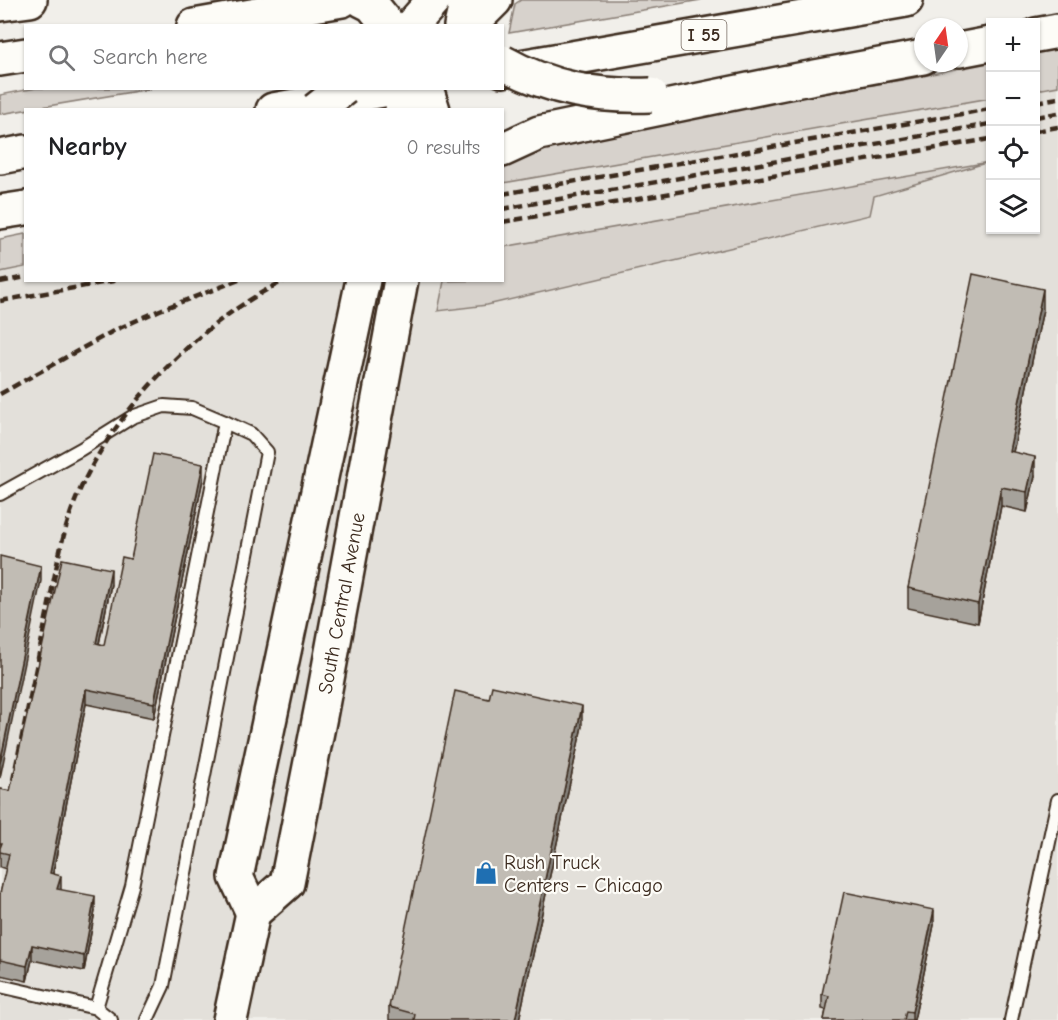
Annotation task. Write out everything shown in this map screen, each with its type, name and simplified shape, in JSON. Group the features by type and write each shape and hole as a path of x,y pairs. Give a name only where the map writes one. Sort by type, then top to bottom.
{"main road":[{"path":"0,4 15,0"},
{"path":"0,4 30,0"},
{"path":"205,24 342,0"},
{"path":"362,0 372,5 415,16"},
{"path":"464,16 495,0"},
{"name":"I 55","path":"504,70 906,0"},
{"path":"1040,34 1058,31"},
{"path":"968,48 986,45"},
{"path":"0,59 24,55"},
{"path":"504,149 539,133 652,102 914,59"},
{"path":"504,63 528,76 577,91 627,96 652,102"},
{"path":"319,108 341,90"},
{"path":"299,108 415,99 437,90"},
{"path":"0,157 24,152"},
{"path":"0,212 24,208"},
{"path":"230,1020 253,913 236,877 363,282"},
{"name":"South Central Avenue","path":"253,913 287,883 401,282"}],"lane":[{"path":"0,494 81,449 132,417 164,406 192,408 225,422 251,434 267,452 163,986 147,1020"},
{"path":"96,1008 132,886 225,422"},
{"path":"1011,1020 1058,800"},
{"path":"0,986 96,1008 111,1020"}],"shaded area":[{"path":"521,0 701,0 509,33 515,4"},
{"path":"1058,45 1058,86 1040,89 1040,49"},
{"path":"986,62 986,99 504,183 504,168 535,149 655,123 941,72 968,72 968,66"},
{"path":"1058,86 1058,1020 0,1020 0,272 24,267 24,282 504,282 504,183 986,99 986,234 1040,234 1040,89"},
{"path":"26,90 143,90 24,108 24,110 0,114 0,95"},
{"path":"986,163 874,196 870,215 487,305 438,311 444,282 504,282 504,247"},
{"path":"24,234 24,267 0,272 0,239"}],"building":[{"path":"973,274 1043,289 1009,451 1035,457 1027,492 1001,487 978,604 908,588"},
{"path":"153,454 203,464 154,703 86,689 50,873 61,876 57,889 95,896 84,956 32,945 27,966 0,960 0,894 9,854 0,852 2,843 0,843 0,789 10,791 62,559 111,569 96,643 104,645 122,557 131,559"},
{"path":"0,556 41,566 0,763"},
{"name":"Rush Truck Centers – Chicago","path":"492,686 582,706 515,1020 414,1020 415,1014 389,1007 455,691 489,699"},
{"path":"844,892 934,910 912,1012 906,1011 904,1020 824,1020 829,996 822,994"}],"railway":[{"path":"1040,101 1058,98"},
{"path":"504,194 986,110"},
{"path":"1040,116 1058,113"},
{"path":"504,209 986,125"},
{"path":"1040,130 1058,127"},
{"path":"504,222 986,140"},
{"path":"0,282 24,277"},
{"path":"0,301 108,282"},
{"path":"0,394 115,330 234,282"},
{"path":"13,780 61,545 82,485 102,449 126,414 154,380 185,349 218,322 252,298 282,282"}],"place":[{"name":"Rush Truck Centers – Chicago","path":"486,873"}]}
